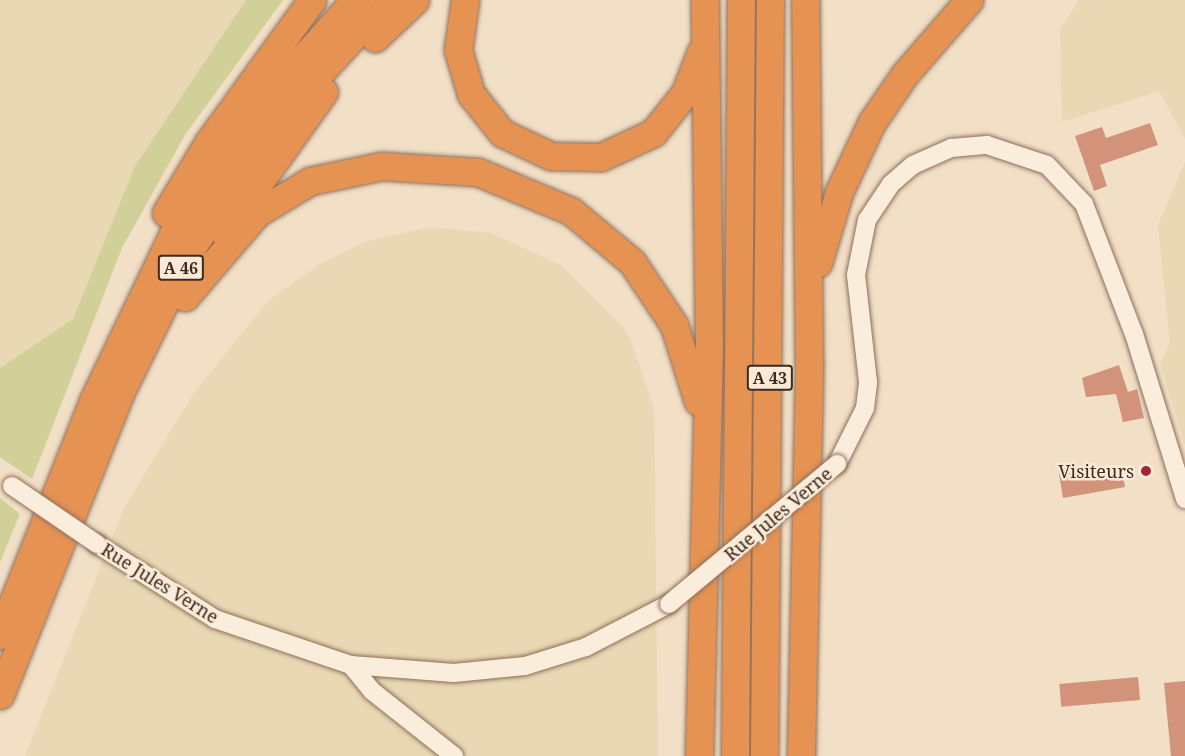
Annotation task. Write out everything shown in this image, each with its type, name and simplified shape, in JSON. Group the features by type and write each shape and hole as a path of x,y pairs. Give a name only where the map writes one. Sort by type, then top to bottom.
{"highway":[{"path":"63,476 130,287 186,176 312,0"},
{"path":"230,112 327,0"},
{"name":"A 46","path":"0,635 124,331 201,188 297,61 355,0"},
{"name":"A 46","path":"0,695 143,343 203,229 282,114 387,0"},
{"path":"46,579 185,297 294,129 415,0"},
{"path":"465,0 458,50 477,104 511,139 570,159 619,152 660,126 693,78 705,12"},
{"name":"A 43","path":"735,756 741,0"},
{"name":"A 43","path":"764,756 770,0"},
{"path":"801,756 809,363 805,0"},
{"path":"809,363 821,251 849,166 899,82 969,0"},
{"path":"699,756 709,350 705,12"},
{"path":"185,297 257,213 310,181 395,166 493,176 571,211 606,236 645,278 687,357 705,444"}],"street":[{"name":"Rue Jules Verne","path":"6,482 97,544 215,619 351,665 454,673 525,666 595,644 669,604 837,464 865,408 856,275 867,219 891,184 913,165 951,148 987,145 1047,165 1084,204 1134,334 1185,499"},
{"path":"351,665 372,691 454,756"}],"shaded area":[{"path":"0,0 246,0 135,166 73,319 0,368"},
{"path":"246,0 283,0 185,135 122,248 32,479 0,457 0,368 73,319 135,166"},
{"path":"1079,0 1185,0 1185,139 1159,91 1062,122 1060,29"},
{"path":"1185,162 1185,446 1160,362 1170,344 1158,225"},
{"path":"430,227 491,233 561,265 628,333 654,408 658,756 25,756 124,508 194,393 268,301 320,264 365,242"},
{"path":"0,498 20,514 0,562"}],"building":[{"path":"1150,123 1158,145 1100,165 1107,186 1094,191 1075,136 1102,127 1106,138"},
{"path":"1119,365 1128,392 1137,389 1144,418 1123,422 1116,394 1086,397 1082,378"},
{"path":"1072,464 1075,480 1122,471 1125,487 1063,498 1058,467"},
{"path":"1138,677 1140,700 1061,707 1059,684"},
{"path":"1185,681 1185,756 1171,756 1164,683"}],"place":[{"name":"Visiteurs","path":"1146,471"}]}
